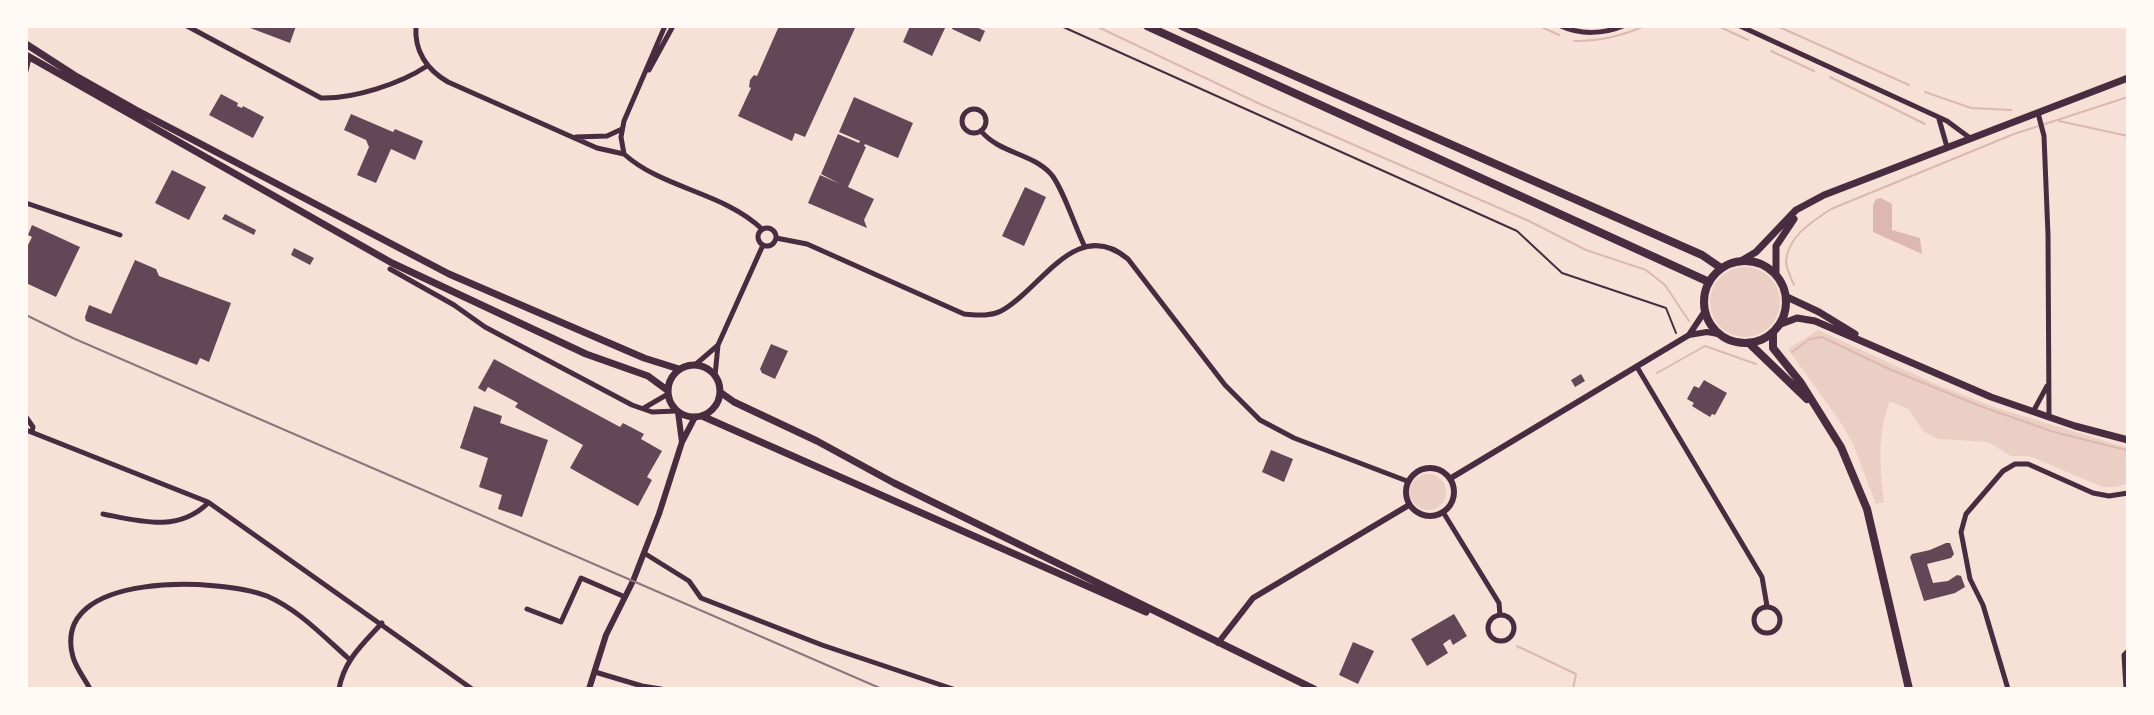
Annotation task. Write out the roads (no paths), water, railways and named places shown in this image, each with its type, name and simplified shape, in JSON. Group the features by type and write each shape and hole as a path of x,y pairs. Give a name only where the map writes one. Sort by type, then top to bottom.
{"main road":[{"path":"1147,26 1709,282"},
{"path":"1182,26 1702,255 1721,268"},
{"path":"26,44 136,110 449,274 644,358 679,369 695,365 710,370 720,392 715,407 699,417"},
{"path":"28,56 392,263 586,354 648,376 668,392 677,412 699,417 1218,643"},
{"path":"1813,405 1750,344 1728,340 1712,328 1704,301 1709,282 1721,268 1756,252 1796,210 1844,186 2128,78"},
{"path":"1750,344 1773,333 1781,324 1787,297 1776,274 1776,246 1790,223 1810,203"},
{"path":"1741,261 1754,262 1776,274"},
{"path":"1787,297 1841,324 1866,342"},
{"path":"1781,324 1805,318 1974,391 2128,440"},
{"path":"1773,333 1773,348 1801,383 1841,447 1867,509 1909,689"},
{"path":"668,392 669,382 679,369"},
{"path":"720,392 894,483 1314,689"}],"street":[{"path":"187,26 321,98 344,99 427,66"},
{"path":"416,26 418,46 427,66 448,82 597,148 624,154 642,167 747,216 762,229 773,229 776,238 772,245 763,245"},
{"path":"624,154 622,129 627,113 665,26"},
{"path":"627,113 673,26"},
{"path":"1561,26 1569,30 1595,32 1623,26"},
{"path":"1740,26 1947,121 1970,138"},
{"path":"26,71 28,56"},
{"path":"970,110 981,111 986,117 986,125 981,131 970,132 964,127 962,119 970,110"},
{"path":"2038,113 2044,136 2048,235 2049,417"},
{"path":"1938,118 1947,147"},
{"path":"571,137 595,138 622,129"},
{"path":"981,131 991,142 1052,174 1085,247"},
{"path":"26,203 120,235"},
{"path":"762,229 757,236 763,245"},
{"path":"776,238 807,244 964,314 983,316 1002,310 1057,262 1085,247 1106,246 1119,251 1225,385 1260,420 1294,438 1407,481"},
{"path":"715,376 718,345 763,245"},
{"path":"390,269 454,305 485,327 643,409 677,412 682,442"},
{"path":"1689,335 1705,311"},
{"path":"1451,478 1689,335 1718,334"},
{"path":"695,365 718,345"},
{"path":"1637,367 1762,577 1767,606"},
{"path":"2033,412 2047,385"},
{"path":"643,409 668,392"},
{"path":"26,417 33,427 29,431 208,502 472,689"},
{"path":"589,689 606,635 644,553 682,442 699,417"},
{"path":"2008,689 1983,605 1970,579 1961,532 1966,514 2003,471 2015,464 2028,464 2093,493 2109,496 2128,493"},
{"path":"1426,467 1442,470 1451,478 1453,499 1443,512 1424,516 1409,505 1407,481 1418,470 1426,467"},
{"path":"103,514 152,524 172,522 203,508 208,502"},
{"path":"1218,643 1253,598 1409,505"},
{"path":"1443,512 1499,603 1500,615"},
{"path":"644,553 689,581 701,598 822,645 953,689"},
{"path":"527,609 561,622 581,578 625,597"},
{"path":"90,689 73,658 73,629 81,613 91,604 110,596 163,585 202,584 265,596 297,612 349,659"},
{"path":"1767,606 1774,608 1781,619 1775,631 1768,634 1755,627 1753,620 1755,613 1767,606"},
{"path":"1500,615 1507,617 1514,626 1511,637 1503,641 1495,640 1488,630 1489,622 1500,615"},
{"path":"339,689 349,659 382,623"},
{"path":"2126,689 2124,655 2128,651"},
{"path":"595,672 661,689"}],"waterway":[{"path":"1096,26 1260,104 1529,221 1586,250 1646,270 1665,285 1689,321"},
{"path":"1539,26 1559,35"},
{"path":"1574,41 1611,37 1645,26"},
{"path":"1718,26 1748,40"},
{"path":"1777,26 1909,85"},
{"path":"1771,51 1814,71"},
{"path":"1830,77 1925,124"},
{"path":"1925,92 1971,108 2011,110"},
{"path":"1794,285 1786,261 1791,244 1802,230 1831,209 2014,134 2128,97"},
{"path":"2059,121 2128,136"},
{"path":"1792,352 1810,339 1822,337 1889,369 1980,406 2054,432 2126,450"},
{"path":"1657,373 1705,346 1756,364"},
{"path":"1517,646 1576,674 1573,689"}],"railway":[{"path":"26,315 882,689"}]}
